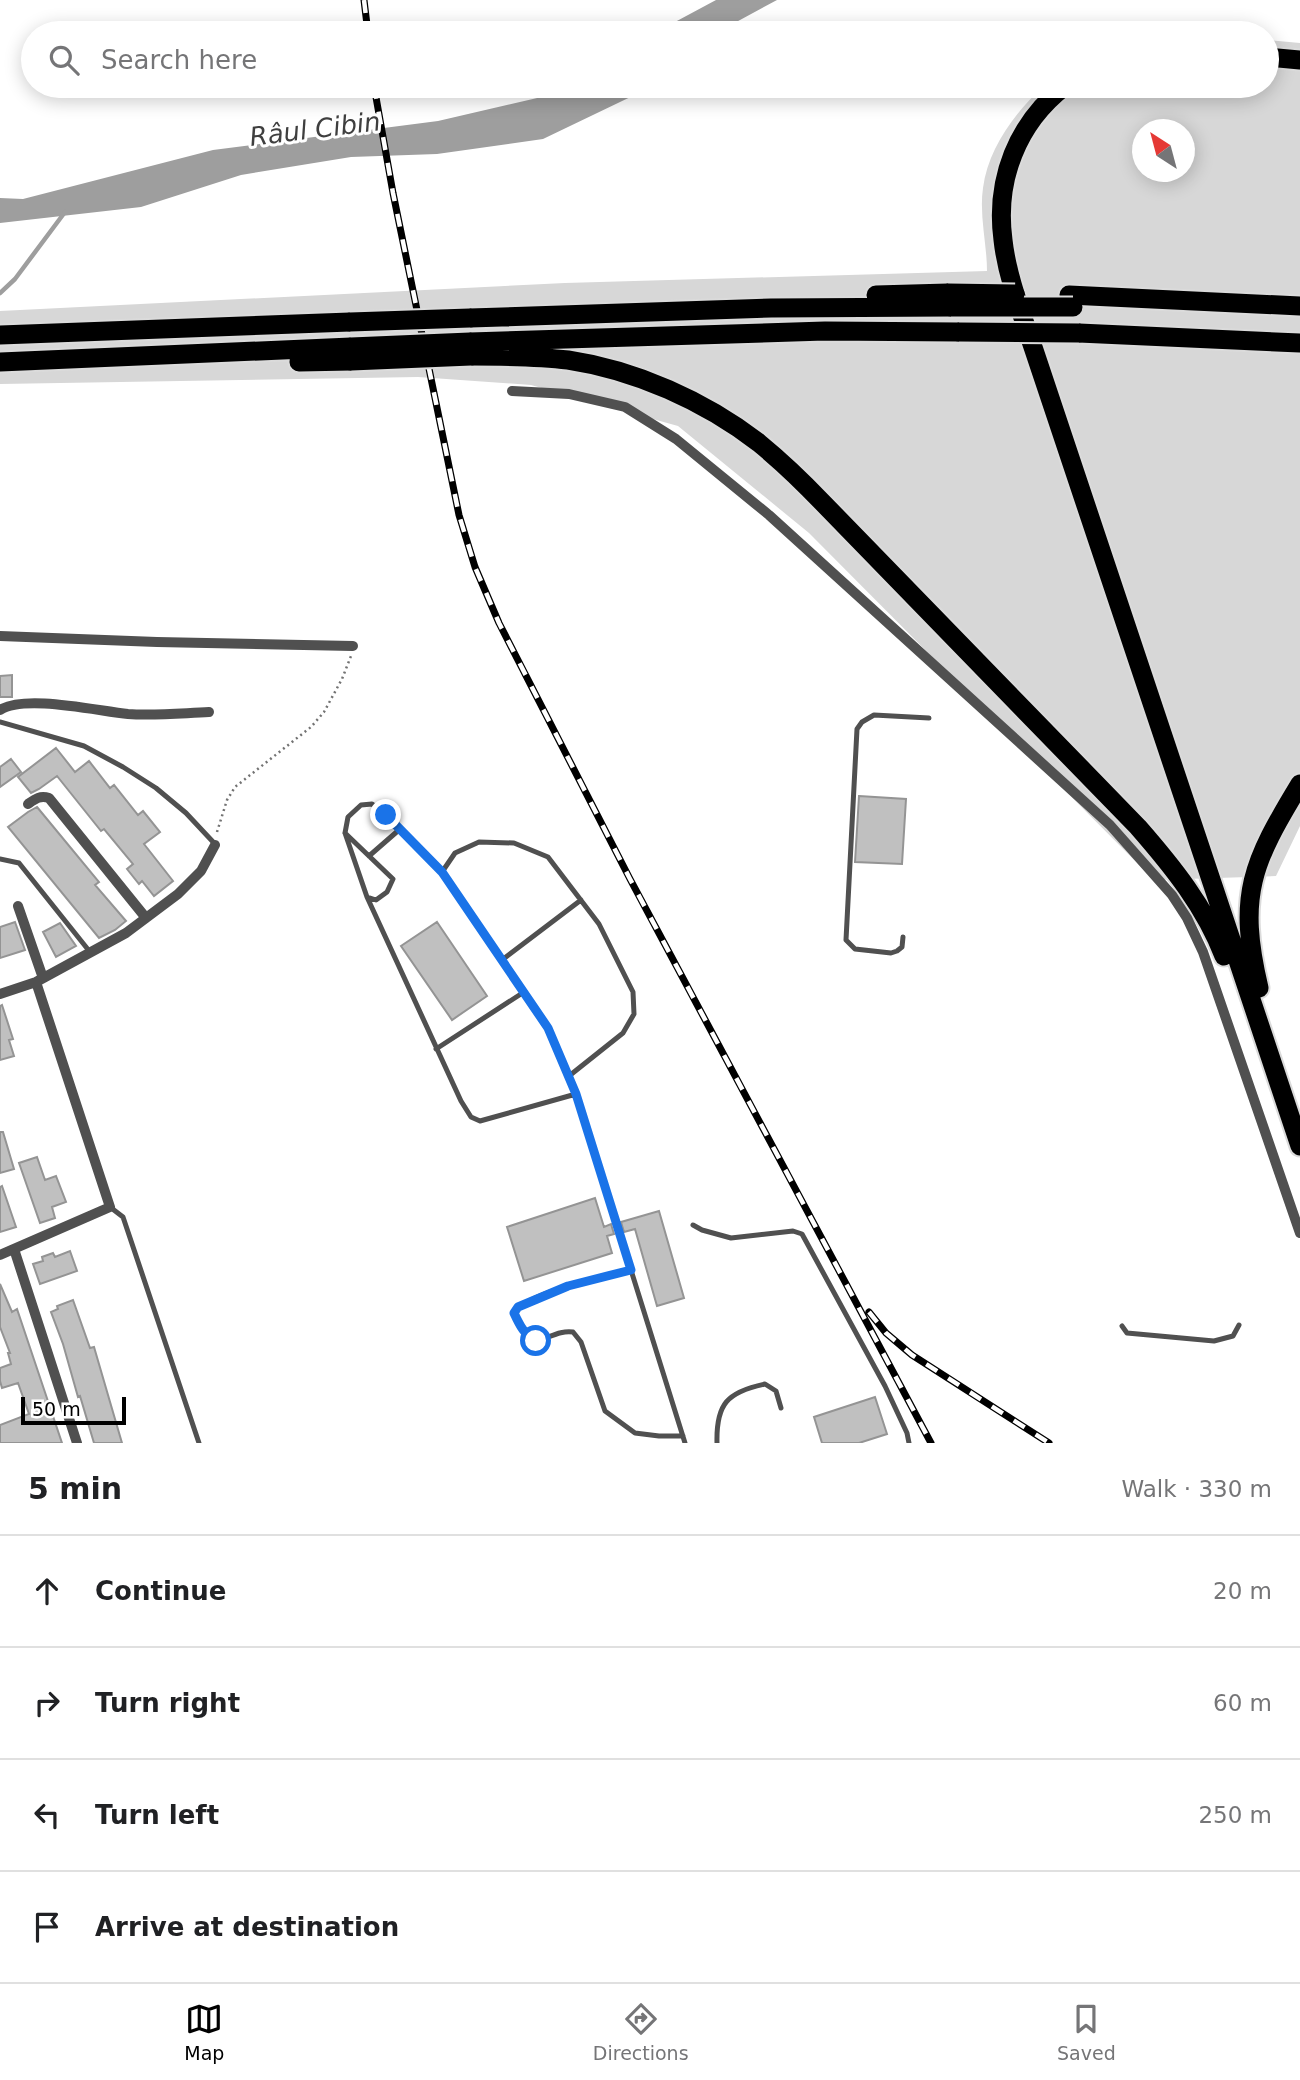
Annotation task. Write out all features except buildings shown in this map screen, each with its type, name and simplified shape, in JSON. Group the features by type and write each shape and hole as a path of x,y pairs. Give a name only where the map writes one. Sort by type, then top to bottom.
{"highway":[{"path":"1279,58 1300,60"},
{"path":"1053,98 1022,133 1004,179 1001,205 1002,239 1009,269 1300,1146"},
{"path":"0,335 349,316 771,308 950,300 1300,306"},
{"path":"1071,301 1300,319"},
{"path":"5,362 351,354 825,331 1079,333 1300,343"},
{"path":"470,349 570,360 635,378 697,403 734,425 785,465 1160,851 1206,917 1240,994 1261,1027"},
{"path":"1261,1027 1261,994 1249,933 1251,885 1264,846 1300,784"}],"street":[{"path":"512,391 569,394 625,407 676,439 769,515 971,701 1027,747 1118,833 1172,895 1187,918 1203,952 1300,1233"},
{"path":"0,636 353,646"},
{"path":"0,710 6,706 37,702 131,714 209,712"},
{"path":"28,804 43,796 49,798 146,918"},
{"path":"0,994 39,980 126,933 178,894 201,871 215,845"},
{"path":"0,1255 110,1207 18,906"},
{"path":"14,1249 77,1443"}],"lane":[{"path":"903,937 902,947 891,953 855,949 846,940 857,729 862,722 874,715 929,718"},
{"path":"0,722 84,746 122,767 166,796 186,813 215,845"},
{"path":"576,1094 481,1121 471,1118 436,1049 367,897 345,833 348,817 361,805 372,804 442,872 548,1028 576,1094 685,1443"},
{"path":"369,856 400,829"},
{"path":"345,833 393,879 387,892 376,900 367,897"},
{"path":"442,872 455,853 479,842 514,843 548,857 599,924 634,992 634,1014 623,1033 569,1076"},
{"path":"0,859 19,863 92,953"},
{"path":"502,960 581,900"},
{"path":"436,1049 524,992"},
{"path":"110,1207 123,1217 199,1443"},
{"path":"693,1225 731,1238 793,1231 802,1234 884,1386 907,1433 909,1443"},
{"path":"631,1270 584,1281 546,1294 518,1307 514,1313 521,1328 536,1341 564,1330 573,1332 581,1342 605,1410 635,1433 683,1436"},
{"path":"1122,1326 1127,1333 1213,1341 1233,1336 1239,1325"},
{"path":"717,1443 718,1417 723,1405 738,1392 765,1384 776,1391 781,1408"}],"path":[{"path":"215,845 227,800 235,787 295,741 324,712 350,662 353,646"}],"shaded area":[{"path":"716,0 777,0 738,21 677,21"},
{"path":"1279,41 1300,43 1300,826 1276,876 1154,880 809,533 678,426 531,385 418,377 0,384 0,311 565,283 987,271 983,188 997,145 1013,119 1032,98 1279,98"},
{"path":"537,98 628,98 543,139 437,154 351,157 241,175 141,207 0,223 0,198 23,199 213,150 438,121"}],"waterway":[{"path":"0,293 15,279 65,212"}],"railway":[{"path":"364,0 367,21"},
{"path":"376,98 459,515 475,567 499,623 630,879 931,1443"},
{"path":"869,1312 886,1333 912,1355 1049,1443"}],"route":[{"path":"386,815 442,872 548,1028 576,1094 631,1270 568,1286 518,1307 514,1313 521,1328 536,1341"}],"water label":[{"name":"Râul Cibin","path":"315,129"}]}
